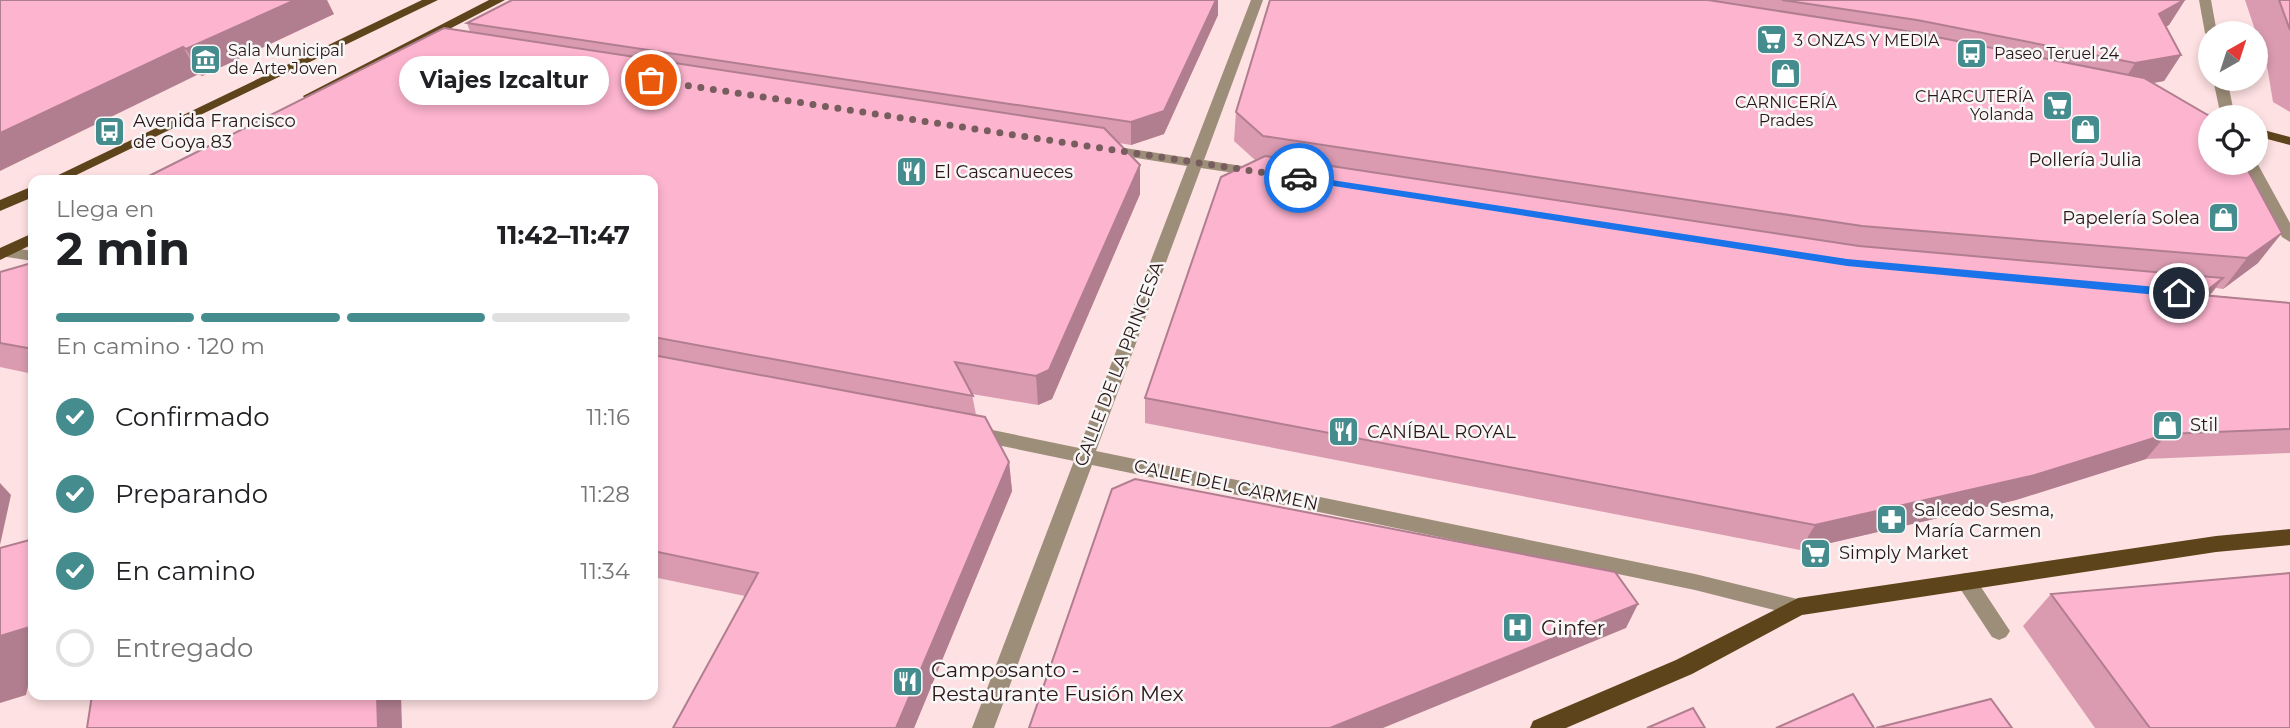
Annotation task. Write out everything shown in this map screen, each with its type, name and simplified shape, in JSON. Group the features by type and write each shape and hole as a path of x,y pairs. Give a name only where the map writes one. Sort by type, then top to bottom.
{"main road":[{"path":"65,175 432,0"},
{"path":"294,104 499,0"},
{"path":"2268,135 2290,141"},
{"path":"0,206 28,193"},
{"path":"3,253 28,240"},
{"path":"1541,728 1684,667 1798,607 2216,544 2290,537"}],"street":[{"name":"CALLE DE LA PRINCESA","path":"983,728 1256,0"},
{"path":"2205,0 2209,21"},
{"path":"414,42 439,47"},
{"path":"1092,147 1278,175"},
{"path":"2256,175 2290,237"},
{"path":"3,253 28,256"},
{"name":"CALLE DEL CARMEN","path":"959,430 1695,582 1798,607"},
{"path":"1966,581 1999,631"}],"building":[{"path":"0,0 295,0 186,49 183,47 0,133"},
{"path":"512,0 1216,0 1164,111 1131,122 467,23"},
{"path":"1270,0 1708,0 1901,30 2144,78 2198,109 2198,175 2251,175 2282,233 2247,258 1862,226 1263,136 1236,112"},
{"path":"1782,0 2184,0 2159,14 2181,55 2135,63 1917,20"},
{"path":"2279,0 2290,0 2290,30"},
{"path":"444,28 1104,128 1140,165 1049,370 1036,376 955,362 973,396 658,338 658,175 151,175"},
{"path":"1265,156 1859,246 2223,278 2201,295 2290,303 2290,429 2167,434 2035,475 1815,525 1145,398 1221,177"},
{"path":"28,264 28,348 0,343 0,272"},
{"path":"658,356 985,417 1009,462 896,728 673,728 758,573 658,552"},
{"path":"1135,479 1615,572 1638,604 1330,728 1029,728 1112,489"},
{"path":"28,540 28,628 0,636 0,548"},
{"path":"2290,573 2290,728 2150,728 2051,594"},
{"path":"1853,694 1874,728 1776,728"},
{"path":"1991,699 2012,728 1876,728"},
{"path":"91,700 377,700 378,728 87,728"},
{"path":"1693,708 1705,728 1647,728"}],"way so far":[{"path":"651,80 1299,178"}],"place":[{"name":"3 ONZAS Y MEDIA","path":"1771,40"},
{"name":"Paseo Teruel 24","path":"1971,53"},
{"name":"Sala Municipal de Arte Joven","path":"205,59"},
{"name":"CARNICERÍA Prades","path":"1786,73"},
{"name":"Viajes Izcaltur","path":"651,80"},
{"name":"CHARCUTERÍA Yolanda","path":"2057,105"},
{"name":"Pollería Julia","path":"2085,129"},
{"name":"Avenida Francisco de Goya 83","path":"110,131"},
{"name":"El Cascanueces","path":"911,172"},
{"name":"Papelería Solea","path":"2223,218"},
{"name":"Stil","path":"2167,425"},
{"name":"CANÍBAL ROYAL","path":"1344,432"},
{"name":"Salcedo Sesma, María Carmen","path":"1891,520"},
{"name":"Simply Market","path":"1816,553"},
{"name":"Ginfer","path":"1518,627"},
{"name":"Camposanto - Restaurante Fusión Mex","path":"908,681"}],"route":[{"path":"1299,178 1847,262 2179,293"}]}
